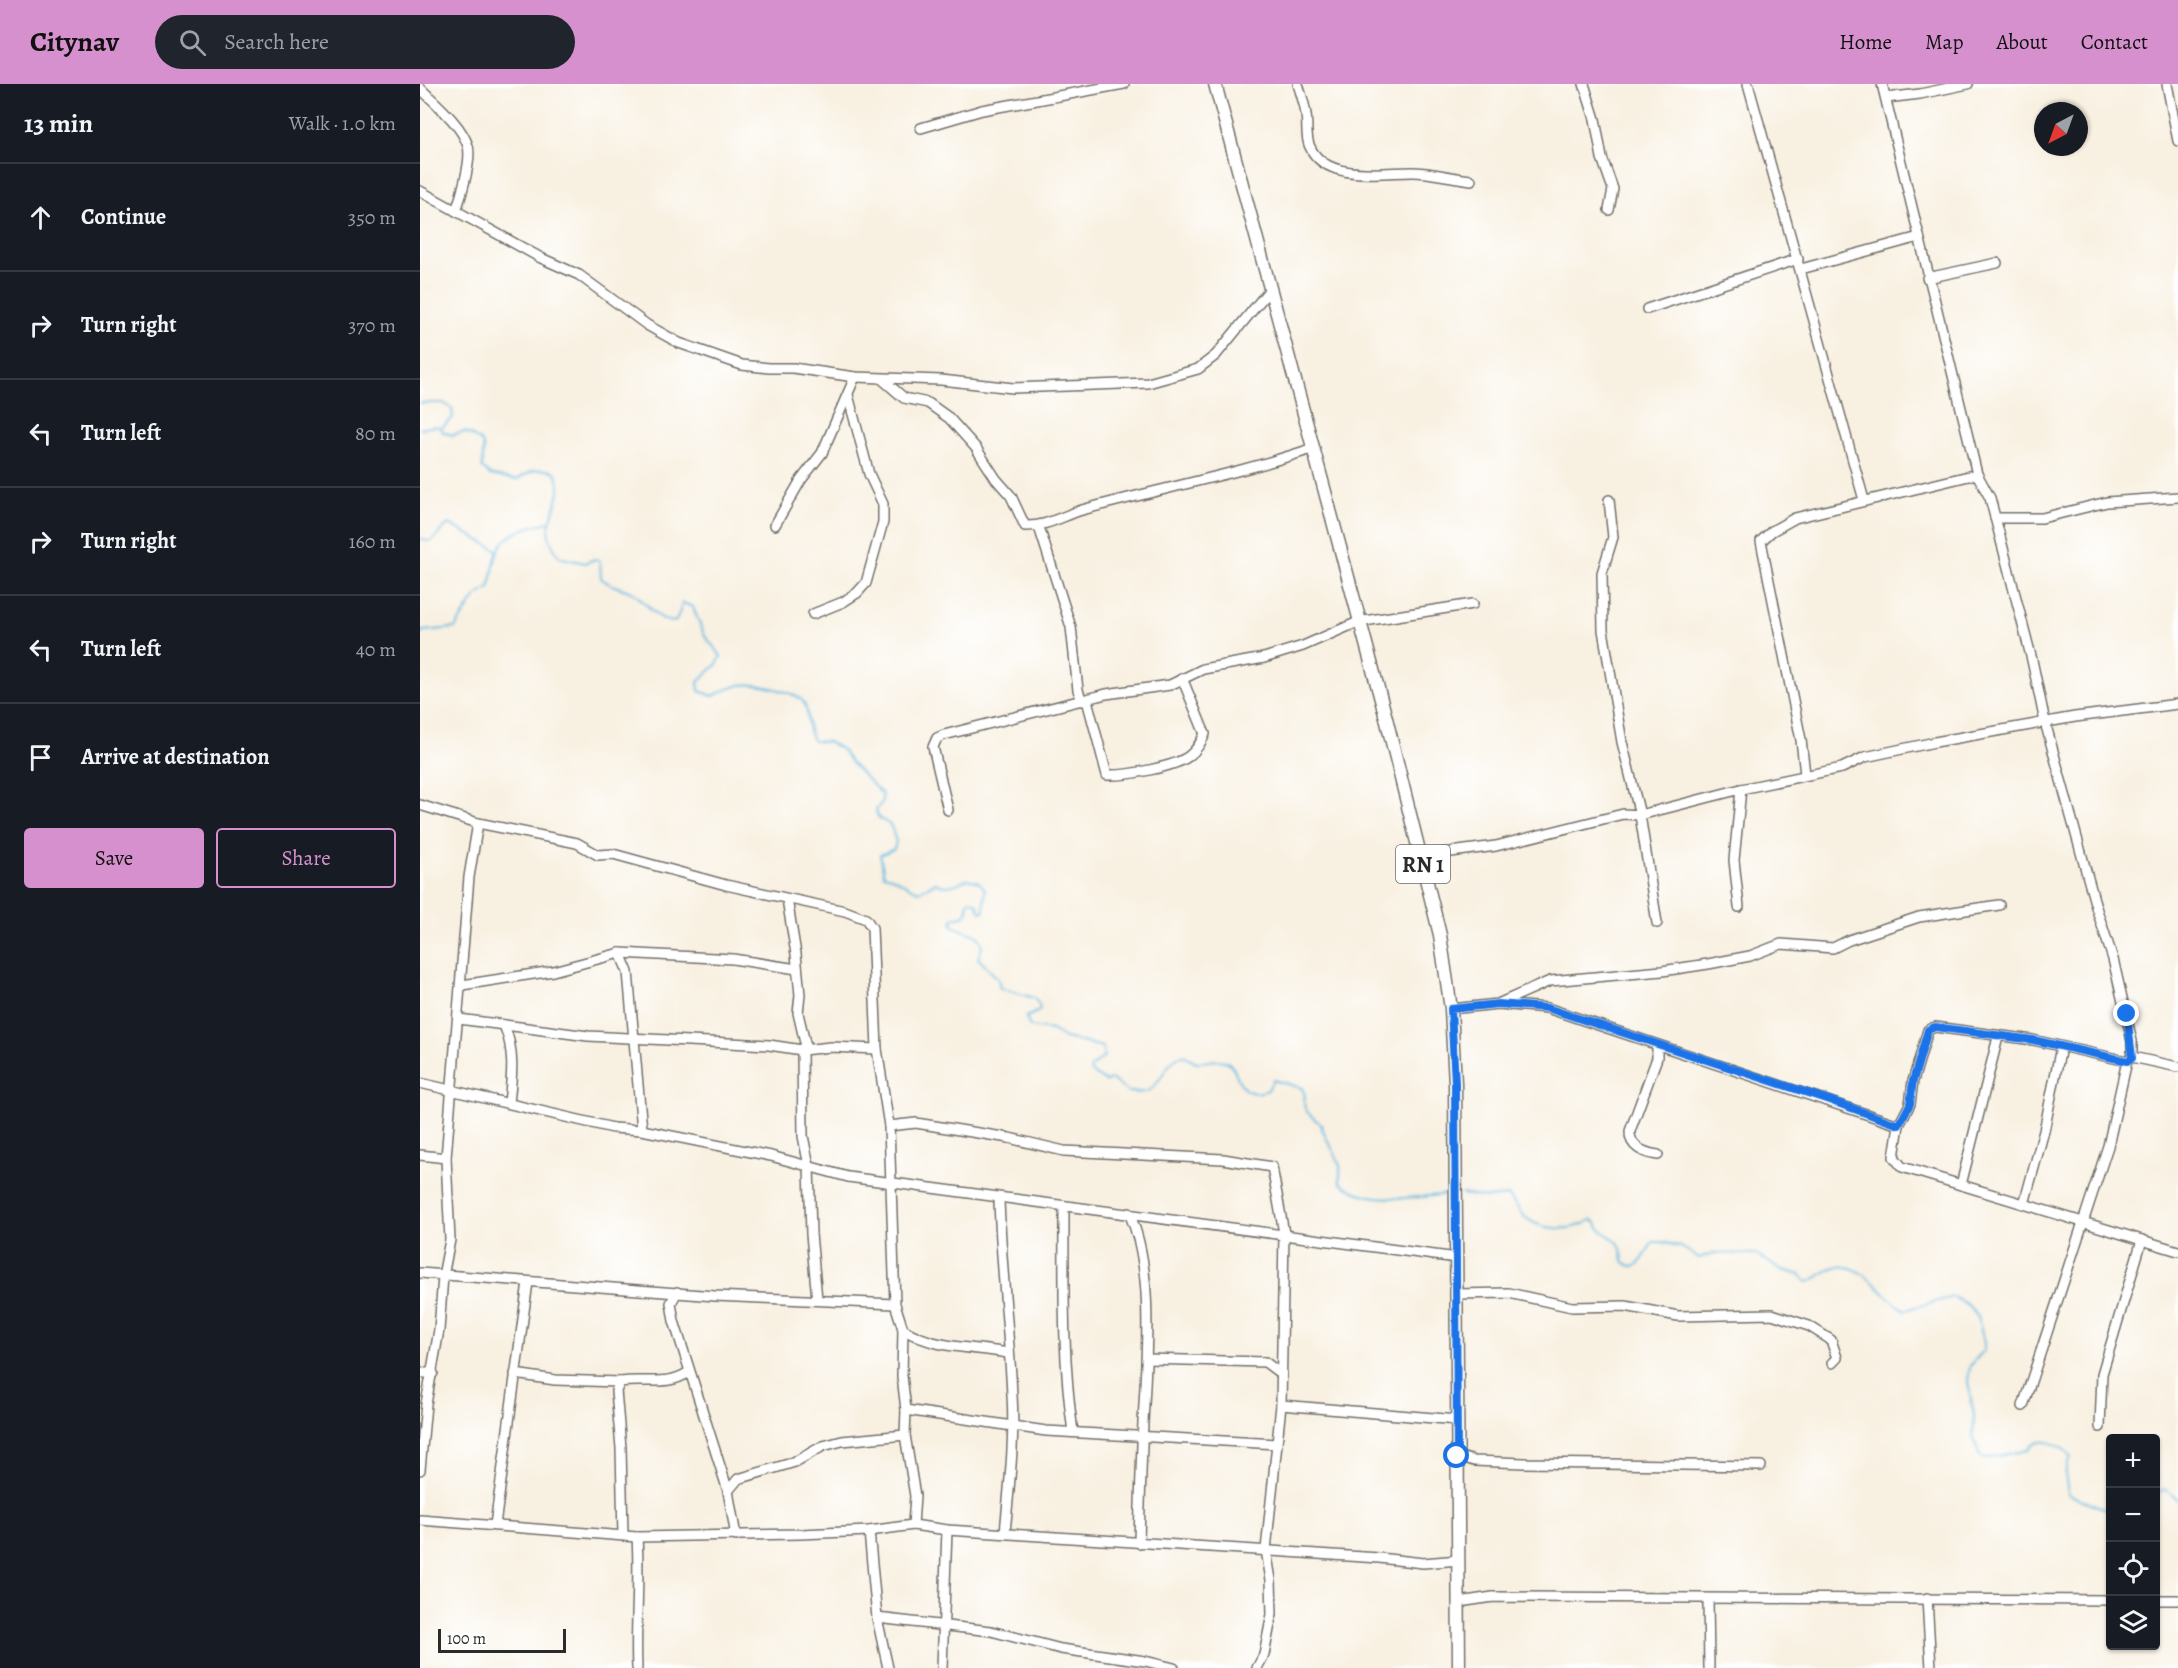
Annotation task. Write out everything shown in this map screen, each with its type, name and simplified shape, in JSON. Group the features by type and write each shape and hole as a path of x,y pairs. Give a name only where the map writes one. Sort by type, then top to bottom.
{"main road":[{"name":"RN 1","path":"1218,84 1440,936 1451,1009 1455,1083 1459,1668"}],"street":[{"path":"921,128 982,110 1124,84"},
{"path":"1298,84 1306,115 1308,145 1314,154 1330,166 1342,171 1390,174 1413,172 1471,180"},
{"path":"1584,84 1595,119 1602,158 1613,189 1609,210"},
{"path":"1748,84 1864,500"},
{"path":"1882,84 1927,278 1968,431 1977,474 1990,498 2032,660 2045,722 2091,892 2113,959 2132,1041 2130,1059 2108,1146 2023,1406"},
{"path":"1886,98 1968,84"},
{"path":"2167,84 2178,141"},
{"path":"420,88 458,130 468,145 469,154 456,211"},
{"path":"420,191 541,258 579,275 647,325 679,343 742,365 793,368 855,377 941,380 1014,388 1124,385 1176,377 1198,369 1216,355 1270,289"},
{"path":"1647,309 1800,264 1919,237"},
{"path":"1927,278 1997,263"},
{"path":"775,525 801,480 822,453 855,377"},
{"path":"882,379 904,398 928,403 949,418 976,448 996,479 1011,496 1025,526 1039,527 1081,510 1179,487 1314,448"},
{"path":"813,614 857,593 866,583 883,522 883,504 869,474 848,395"},
{"path":"1805,774 1801,740 1761,540 1795,518 1977,474"},
{"path":"1995,518 2042,518 2107,502 2178,497"},
{"path":"1609,500 1613,537 1602,573 1603,630 1622,742 1640,815 1657,923"},
{"path":"1039,527 1071,627 1078,690 1085,701 1107,775 1120,776 1179,762 1197,748 1205,734 1182,678"},
{"path":"948,810 935,765 933,747 937,738 1106,694 1170,685 1203,669 1264,658 1303,646 1358,622 1473,604"},
{"path":"1420,856 1496,846 1623,814 1640,815 1805,774 1842,768 1864,757 1935,742 2045,722 2178,704"},
{"path":"1739,908 1734,860 1741,789"},
{"path":"420,805 478,823 577,843 598,855 613,854 787,899 845,911 866,919 872,928 877,1049 888,1126 895,1304 903,1329 902,1376 906,1410 905,1435 915,1496 913,1525"},
{"path":"420,1470 426,1404 433,1373 442,1276 450,1240 446,1158 469,877 478,823"},
{"path":"787,899 792,919 800,995 798,1013 805,1043 802,1050 804,1136 809,1166 810,1234 817,1299"},
{"path":"1498,1004 1550,981 1662,971 1708,964 1750,956 1781,944 1833,948 1849,940 1920,917 1999,905"},
{"path":"462,984 553,971 620,953 733,959 796,969"},
{"path":"620,953 628,972 642,1130"},
{"path":"1451,1009 1498,1004 1547,1008 1790,1086 1899,1125"},
{"path":"459,1019 588,1036 632,1037 802,1050 831,1047 877,1049"},
{"path":"504,1025 513,1059 509,1103"},
{"path":"2178,1067 2033,1040 1935,1027 1928,1030 1913,1081 1910,1104 1899,1125 1894,1157 1902,1167 2178,1251"},
{"path":"1961,1185 1998,1037"},
{"path":"1657,1045 1657,1058 1634,1120 1630,1139 1635,1146 1648,1154 1658,1155"},
{"path":"2024,1204 2044,1131 2061,1047"},
{"path":"420,1083 613,1128 642,1130 809,1166 848,1177 999,1199 1284,1233 1457,1258"},
{"path":"888,1126 916,1123 1009,1138 1064,1151 1223,1159 1272,1167 1284,1233 1281,1405 1266,1550 1271,1580 1272,1614 1263,1655 1257,1668"},
{"path":"420,1155 446,1158"},
{"path":"999,1199 1012,1426 1005,1533"},
{"path":"1064,1206 1064,1327 1068,1395 1073,1432"},
{"path":"1129,1213 1141,1240 1146,1359 1139,1542"},
{"path":"2100,1427 2102,1374 2142,1240"},
{"path":"420,1273 676,1292 895,1304"},
{"path":"495,1525 528,1282"},
{"path":"676,1292 671,1303 674,1321 728,1491 736,1536"},
{"path":"1456,1294 1509,1293 1572,1307 1625,1306 1678,1316 1772,1314 1809,1326 1832,1340 1837,1358 1832,1363"},
{"path":"903,1329 919,1339 935,1344 1008,1353"},
{"path":"1146,1359 1265,1362 1281,1374"},
{"path":"420,1372 433,1373"},
{"path":"515,1374 555,1380 660,1382 678,1379 689,1372"},
{"path":"620,1382 616,1391 621,1448 623,1535"},
{"path":"1281,1405 1456,1420"},
{"path":"906,1410 1012,1426 1073,1432 1142,1438 1277,1444"},
{"path":"728,1491 738,1479 795,1462 823,1446 842,1441 905,1435"},
{"path":"1457,1456 1474,1461 1524,1463 1761,1466"},
{"path":"420,1520 637,1537 868,1531 913,1525 947,1530 1266,1550 1423,1563 1459,1560"},
{"path":"942,1668 941,1624 947,1530"},
{"path":"868,1531 877,1618 888,1668"},
{"path":"637,1537 640,1582 636,1624 637,1668"},
{"path":"1459,1602 1493,1597 2106,1600"},
{"path":"1927,1598 1931,1668"},
{"path":"1708,1599 1709,1668"},
{"path":"2160,1600 2178,1600"},
{"path":"877,1618 991,1631 1061,1649 1146,1660 1174,1668"}],"waterway":[{"path":"420,403 444,403 452,409 453,418 441,428"},
{"path":"420,429 435,426 452,435 465,432 478,439 483,445 482,468 490,475 516,480 535,470 544,469 555,472 559,489 550,521 549,535 559,557 585,563 595,559 600,561 601,578 609,584 635,594 660,617 671,622 676,621 683,603 693,607 704,635 721,656 717,664 698,682 699,691 713,696 740,685 755,685 786,692 801,700 805,705 814,741 828,742 841,749 852,764 882,794 882,802 876,810 877,814 891,826 896,842 894,849 880,855 884,875 920,891 935,883 943,886 967,879 979,882 985,889 984,911 981,912 977,903 970,900 967,905 968,911 964,916 953,918 952,925 980,938 982,943 978,958 998,979 1000,988 1034,998 1040,1006 1039,1011 1026,1017 1030,1027 1052,1030 1065,1038 1103,1047 1104,1057 1090,1068 1091,1072 1106,1082 1111,1079 1128,1092 1150,1090 1170,1063 1180,1056 1197,1062 1225,1061 1234,1069 1243,1088 1249,1092 1257,1093 1268,1090 1273,1080 1302,1088 1305,1096 1305,1109 1321,1124 1337,1158 1340,1182 1351,1190 1378,1197 1393,1198 1451,1194"},
{"path":"420,634 423,631 455,628 476,596 489,588 496,556 502,544 520,531 549,522"},
{"path":"420,538 425,541 433,540 449,524 497,550"},
{"path":"1462,1194 1487,1198 1508,1196 1526,1218 1549,1228 1576,1227 1591,1220 1616,1241 1622,1252 1623,1261 1629,1265 1638,1264 1653,1242 1663,1242 1681,1247 1699,1258 1714,1253 1755,1254 1782,1270 1801,1275 1806,1282 1814,1280 1831,1268 1846,1267 1864,1275 1896,1305 1905,1310 1953,1297 1968,1305 1978,1317 1984,1343 1984,1350 1970,1366 1968,1382 1974,1416 1973,1435 1979,1455 1985,1459 2028,1450 2032,1445 2038,1443 2056,1445 2071,1457 2065,1473 2068,1494 2106,1509"},
{"path":"2160,1492 2165,1489 2178,1500"}],"route":[{"path":"1457,1456 1455,1083 1451,1009 1498,1004 1547,1008 1899,1125 1910,1104 1913,1081 1928,1030 1935,1027 1972,1034 2033,1040 2127,1061 2132,1058 2132,1041 2127,1014"}]}
